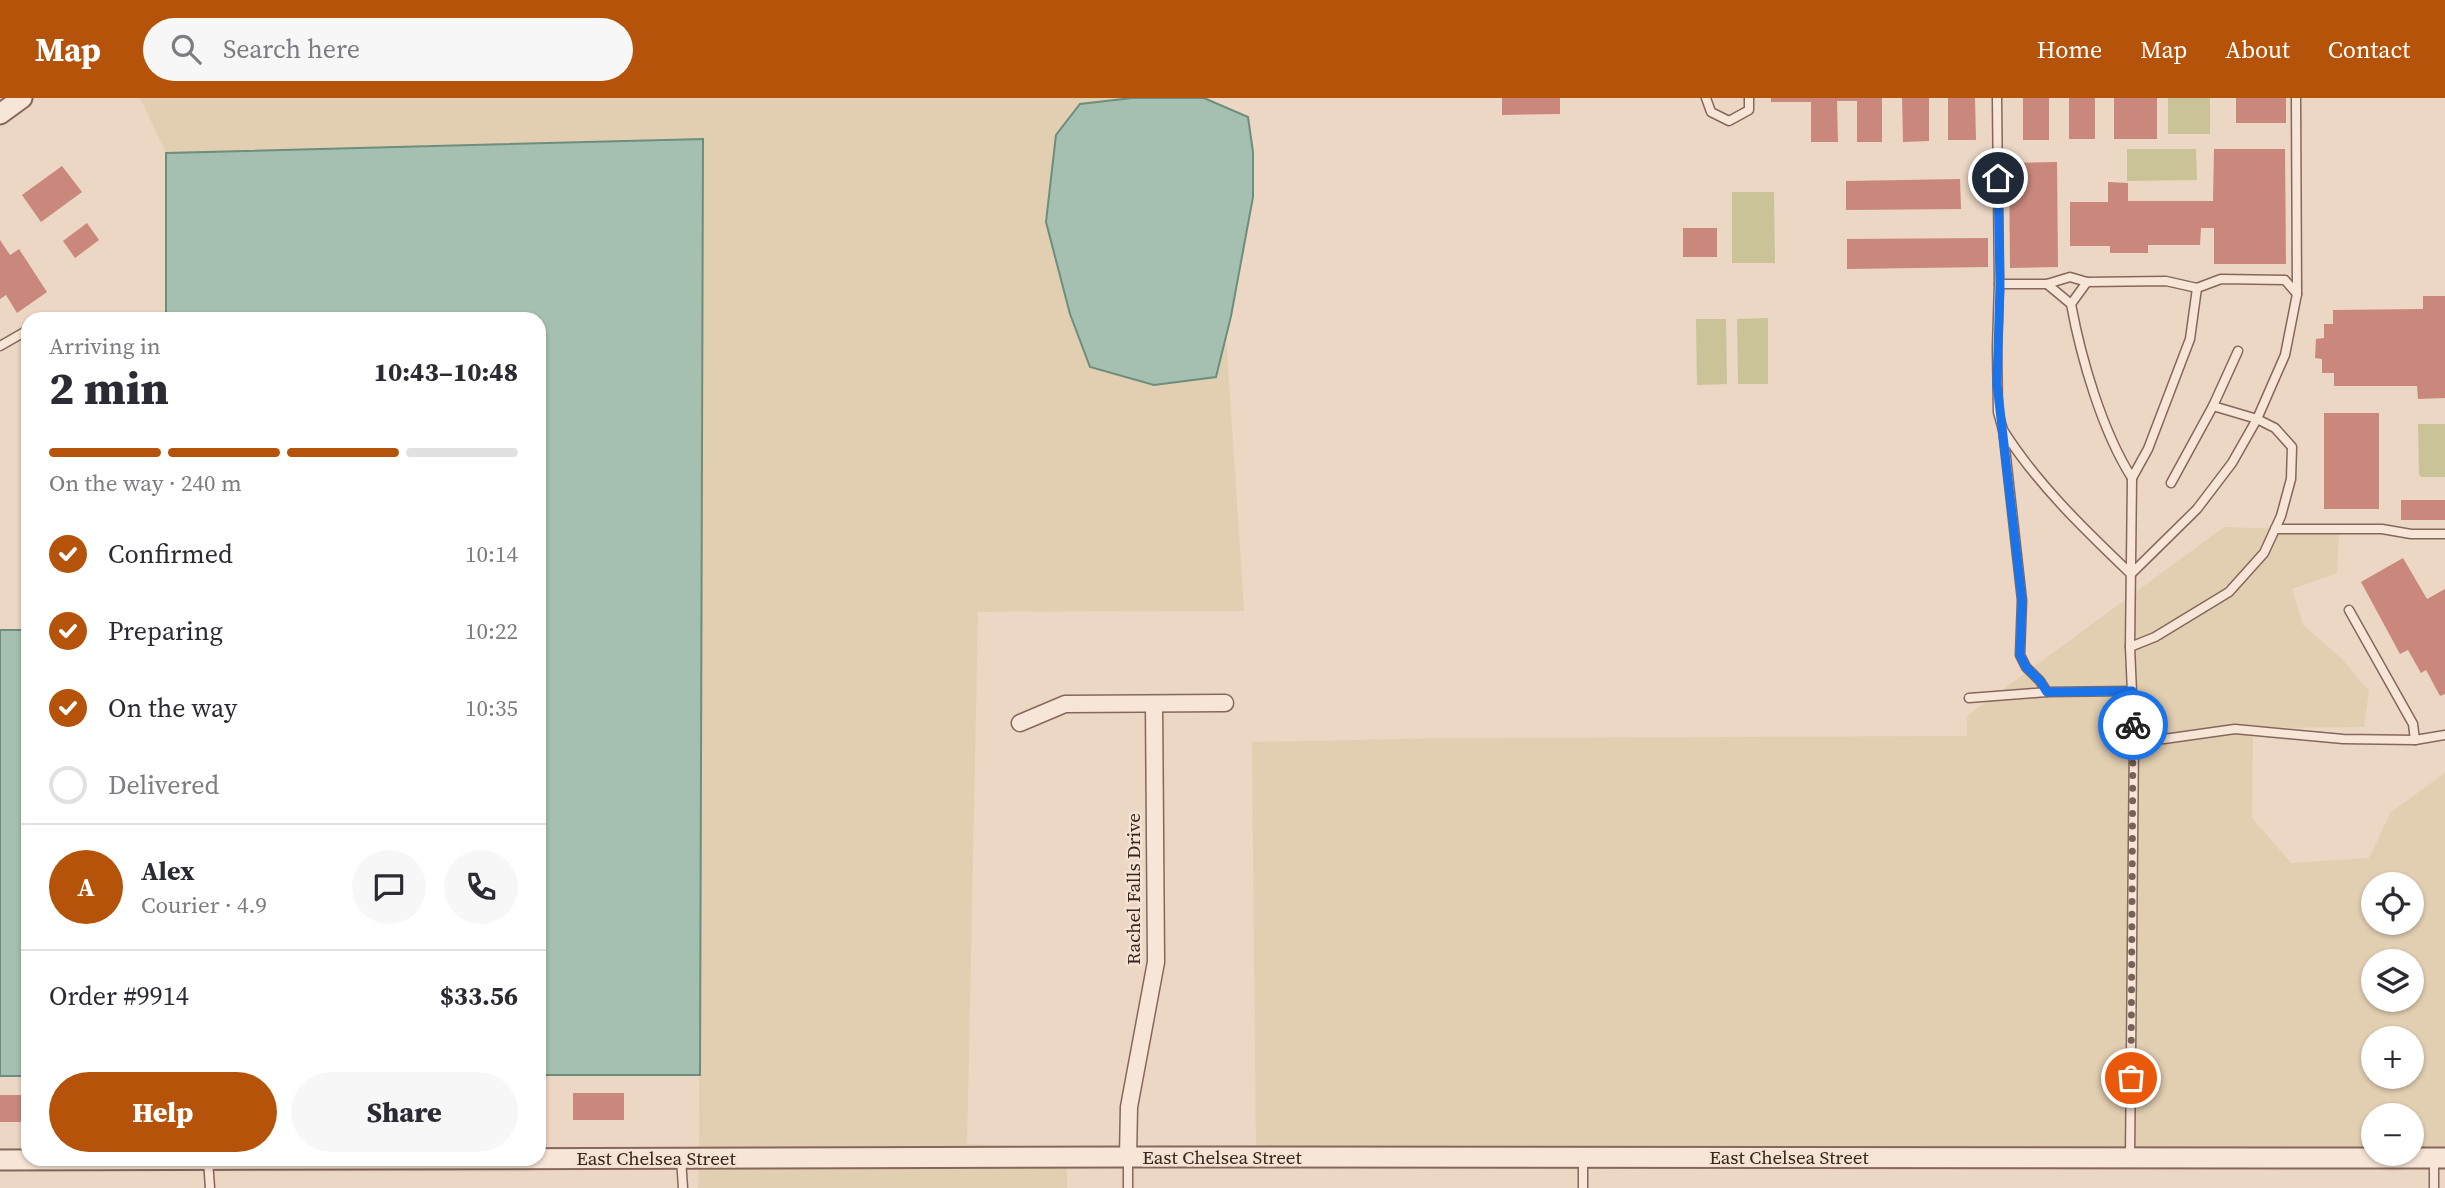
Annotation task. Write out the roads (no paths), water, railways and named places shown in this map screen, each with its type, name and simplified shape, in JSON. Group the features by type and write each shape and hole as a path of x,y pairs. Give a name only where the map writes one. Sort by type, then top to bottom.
{"street":[{"path":"0,114 22,98"},
{"path":"1020,723 1065,704 1225,703"},
{"name":"Rachel Falls Drive","path":"1128,1157 1129,1107 1156,962 1154,704"},
{"name":"East Chelsea Street","path":"546,1159 2439,1158"},
{"name":"East Chelsea Street","path":"0,1160 21,1160"}],"lane":[{"path":"1706,98 1711,112 1729,121 1749,110 1749,98"},
{"path":"1997,98 2000,285 1998,412 2003,430 2022,600 2020,655 2026,667 2047,692"},
{"path":"2131,574 2197,509 2232,463 2257,419 2285,355 2297,295 2296,98"},
{"path":"2000,285 2047,284 2070,277 2087,282 2166,281 2197,288 2221,279 2285,280 2297,295"},
{"path":"2071,304 2087,282"},
{"path":"2047,284 2071,304 2088,376 2120,458 2132,478"},
{"path":"2130,1157 2134,738 2130,647 2132,478 2148,449 2190,339 2197,288"},
{"path":"0,346 21,334"},
{"path":"2171,483 2213,407 2238,351"},
{"path":"2130,647 2155,637 2229,592 2264,553 2281,516 2291,479 2292,447 2276,428 2257,419 2213,407"},
{"path":"2003,430 2014,447 2082,528 2131,574"},
{"path":"2275,529 2382,529 2411,534 2445,534"},
{"path":"2348,610 2413,724 2415,740"},
{"path":"1969,698 2047,692 2132,691"},
{"path":"2134,738 2164,739 2235,729 2343,739 2415,740 2445,735"},
{"path":"1128,1157 1128,1188"},
{"path":"1583,1157 1583,1188"},
{"path":"681,1158 683,1188"},
{"path":"2434,1188 2439,1158"},
{"path":"208,1166 210,1188"}]}
